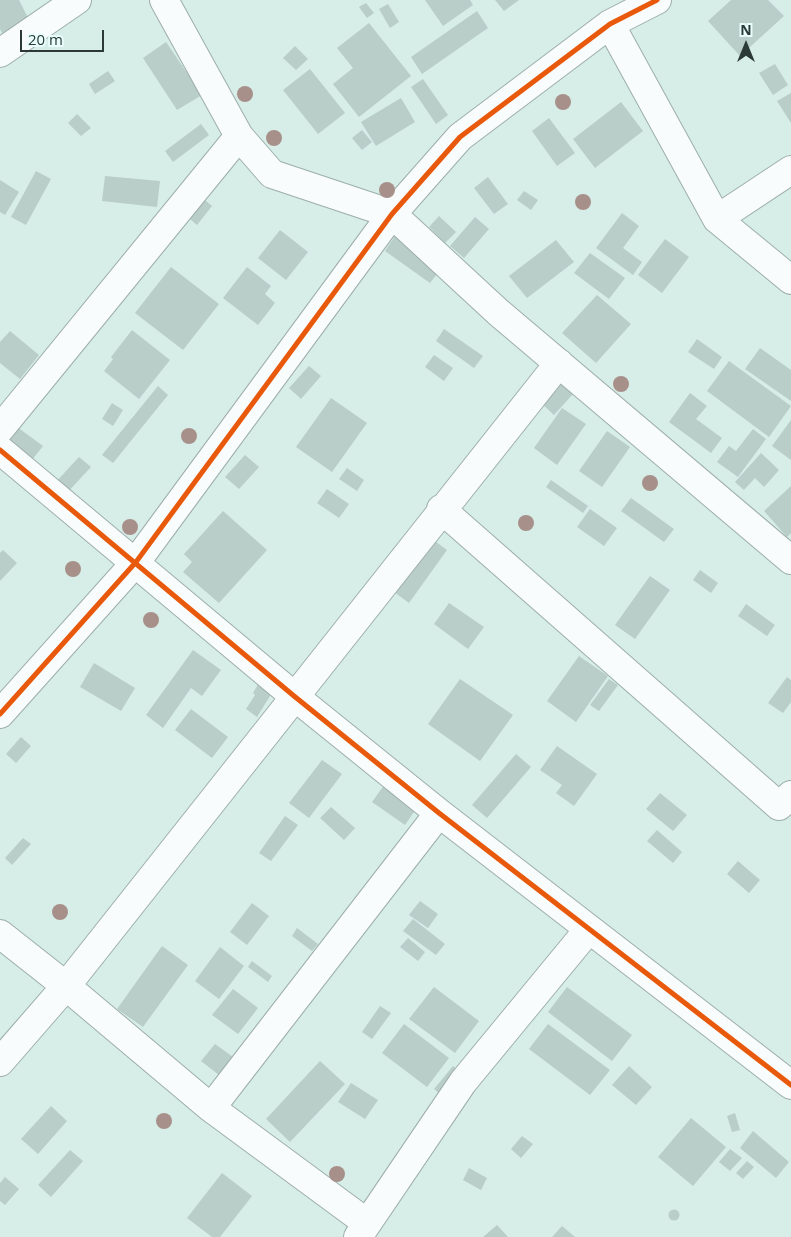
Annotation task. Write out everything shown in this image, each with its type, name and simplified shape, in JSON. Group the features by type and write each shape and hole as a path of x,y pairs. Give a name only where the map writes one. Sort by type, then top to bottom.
{"street":[{"path":"0,53 77,0"},
{"path":"164,0 239,136 272,174 392,214 498,312 791,560"},
{"path":"0,714 136,562 392,214 460,137 610,24 657,0"},
{"path":"610,24 717,219 791,280"},
{"path":"0,429 239,136"},
{"path":"717,219 791,170"},
{"path":"0,1062 66,986 441,509 559,363"},
{"path":"0,450 294,696 439,813 791,1085"},
{"path":"441,509 787,806"},
{"path":"211,1108 439,813"},
{"path":"0,934 66,986 211,1108 363,1230 463,1082 589,929"}],"building":[{"path":"0,0 19,0 29,20 2,33 0,29"},
{"path":"425,0 470,0 473,5 443,26"},
{"path":"495,0 519,0 504,11"},
{"path":"731,0 768,0 784,16 740,56 708,21"},
{"path":"366,3 374,13 367,18 359,7"},
{"path":"388,4 399,22 390,28 379,9"},
{"path":"477,11 488,28 422,74 411,57"},
{"path":"369,23 411,76 359,117 333,84 353,68 337,48"},
{"path":"166,42 202,95 177,110 143,58"},
{"path":"295,46 308,59 296,70 283,58"},
{"path":"775,64 788,85 773,95 759,73"},
{"path":"310,69 345,113 318,134 283,90"},
{"path":"108,71 115,81 95,94 89,84"},
{"path":"423,79 448,115 436,124 411,87"},
{"path":"791,93 791,123 777,101"},
{"path":"401,98 415,122 376,146 361,122"},
{"path":"621,102 643,131 595,168 573,139"},
{"path":"77,114 91,128 81,136 68,123"},
{"path":"549,118 575,153 557,166 532,131"},
{"path":"201,124 209,135 173,162 165,151"},
{"path":"362,130 372,142 362,150 352,138"},
{"path":"36,171 51,179 26,225 11,217"},
{"path":"105,176 160,181 157,207 102,201"},
{"path":"488,177 508,204 494,214 474,188"},
{"path":"0,180 19,192 5,215 0,212"},
{"path":"524,191 538,200 531,210 517,200"},
{"path":"199,195 212,206 197,225 184,214"},
{"path":"622,213 639,226 623,248 642,262 633,275 596,248"},
{"path":"439,216 456,232 445,243 429,227"},
{"path":"475,217 489,229 464,258 450,246"},
{"path":"280,230 308,252 286,280 258,258"},
{"path":"395,236 441,269 430,283 385,251"},
{"path":"665,239 689,257 662,293 638,275"},
{"path":"556,240 574,262 527,298 509,276"},
{"path":"590,253 625,278 609,299 574,273"},
{"path":"171,267 219,304 183,350 135,313"},
{"path":"247,267 271,286 265,294 275,303 258,325 223,298"},
{"path":"597,295 631,324 596,363 562,333"},
{"path":"444,329 483,356 474,368 436,341"},
{"path":"132,330 170,360 139,399 104,371 113,359 111,357"},
{"path":"10,331 39,355 20,379 0,363 0,342"},
{"path":"697,339 722,357 714,369 688,352"},
{"path":"760,348 791,370 791,401 745,369"},
{"path":"434,355 453,368 444,381 425,367"},
{"path":"729,361 791,406 769,437 707,391"},
{"path":"309,366 321,376 301,399 289,388"},
{"path":"559,382 573,394 554,415 540,402"},
{"path":"158,386 168,395 113,463 102,455"},
{"path":"690,393 707,406 696,419 722,438 711,453 669,422"},
{"path":"331,398 367,423 332,472 296,447"},
{"path":"112,403 123,410 113,426 102,419"},
{"path":"562,408 586,424 557,465 534,448"},
{"path":"791,420 791,460 772,446"},
{"path":"13,424 43,446 32,460 2,438"},
{"path":"753,429 766,439 738,477 717,462 729,446 736,451"},
{"path":"607,431 630,447 602,487 579,471"},
{"path":"761,453 779,470 764,487 755,478 744,490 735,482"},
{"path":"245,455 259,467 239,489 225,477"},
{"path":"79,457 91,467 66,494 54,484"},
{"path":"347,468 364,480 357,491 339,479"},
{"path":"551,480 588,506 583,513 546,487"},
{"path":"791,486 791,533 787,537 764,511"},
{"path":"327,489 349,504 339,518 317,503"},
{"path":"631,498 674,529 664,542 621,511"},
{"path":"590,509 617,528 604,546 577,527"},
{"path":"223,511 267,550 219,603 183,572 192,562 184,554"},
{"path":"428,536 447,550 409,603 390,589"},
{"path":"3,550 17,563 0,581 0,553"},
{"path":"700,570 718,583 711,593 693,580"},
{"path":"650,576 670,590 635,639 615,625"},
{"path":"449,603 484,627 468,649 434,624"},
{"path":"746,604 775,625 767,636 738,616"},
{"path":"193,650 221,670 202,696 191,688 163,728 146,715"},
{"path":"579,656 608,676 576,722 547,701"},
{"path":"94,663 135,688 121,711 80,687"},
{"path":"787,677 791,680 791,702 783,713 768,703"},
{"path":"261,679 275,688 257,717 246,709 255,695 253,693"},
{"path":"460,679 513,715 480,761 428,724"},
{"path":"609,679 618,685 599,711 590,705"},
{"path":"191,709 228,737 212,758 175,730"},
{"path":"21,737 31,746 16,763 6,754"},
{"path":"557,746 597,774 574,806 556,793 562,785 540,770"},
{"path":"516,754 531,767 487,818 472,805"},
{"path":"322,760 342,774 309,818 289,803"},
{"path":"387,781 420,803 405,825 372,802"},
{"path":"660,793 687,815 673,831 646,809"},
{"path":"331,807 355,828 344,840 320,818"},
{"path":"285,816 298,825 271,861 259,853"},
{"path":"657,830 682,852 673,863 647,841"},
{"path":"23,838 31,844 12,865 5,858"},
{"path":"738,861 760,880 749,893 727,874"},
{"path":"420,901 438,914 428,928 409,915"},
{"path":"252,903 269,916 247,945 230,932"},
{"path":"413,919 445,944 436,955 403,931"},
{"path":"297,928 318,944 312,951 292,936"},
{"path":"408,938 425,952 418,961 400,947"},
{"path":"162,946 188,965 143,1027 117,1009"},
{"path":"220,947 244,966 219,999 195,981"},
{"path":"252,961 272,976 268,982 248,967"},
{"path":"434,987 479,1021 455,1053 409,1019"},
{"path":"567,987 632,1035 612,1061 548,1012"},
{"path":"233,989 258,1008 238,1034 212,1015"},
{"path":"380,1006 391,1013 372,1039 362,1032"},
{"path":"404,1024 449,1058 427,1087 382,1053"},
{"path":"548,1024 610,1070 590,1095 529,1049"},
{"path":"215,1044 233,1057 219,1075 201,1061"},
{"path":"320,1061 345,1084 290,1142 266,1119"},
{"path":"453,1066 465,1076 445,1098 434,1089"},
{"path":"629,1066 652,1087 636,1105 612,1085"},
{"path":"351,1083 378,1100 365,1119 338,1102"},
{"path":"51,1106 67,1121 38,1154 21,1139"},
{"path":"735,1113 740,1130 732,1132 727,1116"},
{"path":"691,1118 726,1147 693,1186 658,1157"},
{"path":"753,1131 789,1162 776,1178 740,1148"},
{"path":"522,1136 533,1144 521,1158 511,1149"},
{"path":"730,1149 742,1158 730,1171 719,1162"},
{"path":"70,1150 83,1161 51,1197 38,1185"},
{"path":"747,1161 754,1167 743,1179 736,1173"},
{"path":"469,1168 487,1178 481,1190 463,1180"},
{"path":"222,1173 252,1196 220,1237 212,1237 187,1218"},
{"path":"5,1177 19,1189 5,1205 0,1201 0,1183"},
{"path":"672,1210 676,1210 679,1215 678,1219 672,1220 669,1217 669,1213"},
{"path":"497,1225 508,1237 483,1237"},
{"path":"562,1226 575,1237 552,1237"}],"cycle path":[{"path":"0,714 136,562 392,214 460,137 610,24 657,0"},
{"path":"0,450 294,696 439,813 791,1085"}]}
